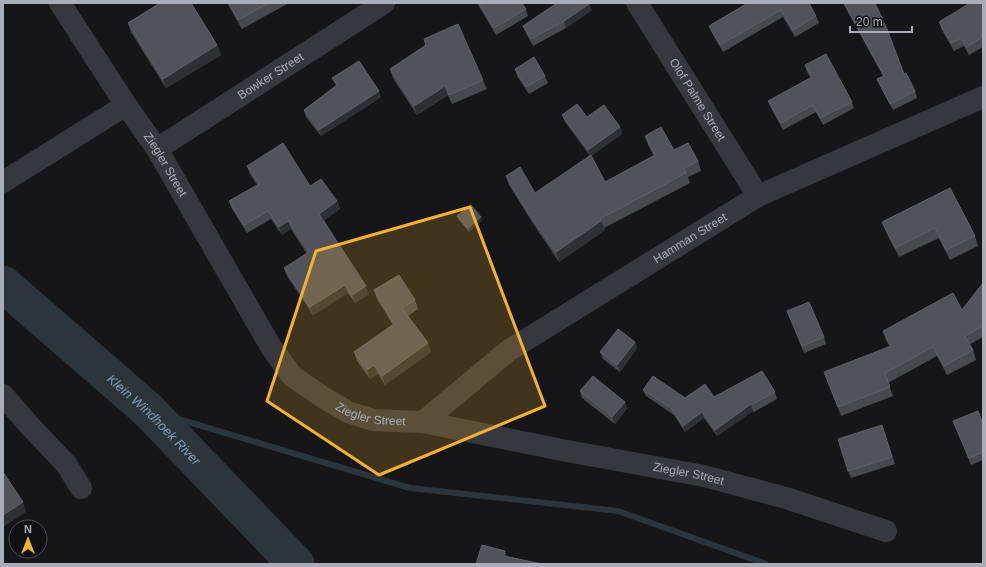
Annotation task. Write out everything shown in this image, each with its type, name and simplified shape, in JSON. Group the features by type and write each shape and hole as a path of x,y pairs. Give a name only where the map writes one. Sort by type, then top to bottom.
{"street":[{"name":"Ziegler Street","path":"60,3 126,105 157,149 271,347 292,376 321,396 348,412 373,420 422,422 570,452 704,476 786,498 886,531"},
{"name":"Bowker Street","path":"157,149 384,3"},
{"name":"Olof Palme Street","path":"637,3 758,196"},
{"name":"Hamman Street","path":"422,422 508,351 758,196 983,97"},
{"path":"3,182 126,105"},
{"path":"3,395 66,464 81,488"}],"highlighted area":[{"path":"470,207 545,406 379,475 267,401 316,251"}],"building":[{"path":"160,3 191,3 217,45 163,79 128,23"},
{"path":"229,3 269,3 238,20"},
{"path":"479,3 522,3 526,9 494,28"},
{"path":"557,3 589,4 564,21 531,39 523,26"},
{"path":"748,3 809,3 816,16 793,30 781,10 720,45 709,26"},
{"path":"844,3 875,3 887,29 904,74 906,73 915,91 890,104 877,79 884,76"},
{"path":"970,3 983,3 983,37 966,47 961,38 951,43 939,22"},
{"path":"458,24 483,80 449,95 445,86 414,106 390,69 426,45 424,39"},
{"path":"826,54 852,102 820,118 813,105 781,123 768,101 812,77 805,65"},
{"path":"534,57 545,76 526,87 515,69"},
{"path":"359,61 379,91 319,130 304,110 337,85 332,78"},
{"path":"577,104 587,117 604,105 620,127 588,150 562,115"},
{"path":"661,127 674,150 688,143 698,161 684,168 686,173 600,219 601,221 556,252 530,216 506,176 520,167 535,193 591,155 605,182 655,155 645,136"},
{"path":"283,143 310,186 321,179 337,201 319,214 366,286 352,295 345,285 310,307 284,268 309,252 288,221 279,227 268,211 244,225 229,201 259,184 247,166"},
{"path":"950,188 975,236 946,250 935,228 895,248 882,222"},
{"path":"471,205 481,217 468,228 457,216"},
{"path":"399,275 415,300 402,308 428,343 382,376 374,365 367,370 354,352 394,324 374,290"},
{"path":"983,283 983,326 965,336 973,350 944,366 933,347 885,373 890,387 838,407 824,372 891,346 883,331 953,293 962,310"},
{"path":"809,302 824,337 802,346 787,311"},
{"path":"618,329 635,342 617,365 600,352"},
{"path":"762,371 775,392 751,404 715,430 702,412 683,426 671,408 643,390 653,376 685,398 705,384 714,397"},
{"path":"593,376 625,402 612,417 580,391"},
{"path":"978,411 983,424 983,452 969,458 953,421"},
{"path":"882,425 892,457 848,471 838,439"},
{"path":"3,472 23,502 3,515"},
{"path":"482,545 505,551 504,556 542,564 476,564"}],"waterway":[{"name":"Klein Windhoek River","path":"3,284 148,410 296,564"},
{"path":"148,410 410,488 618,511 766,564"}]}
